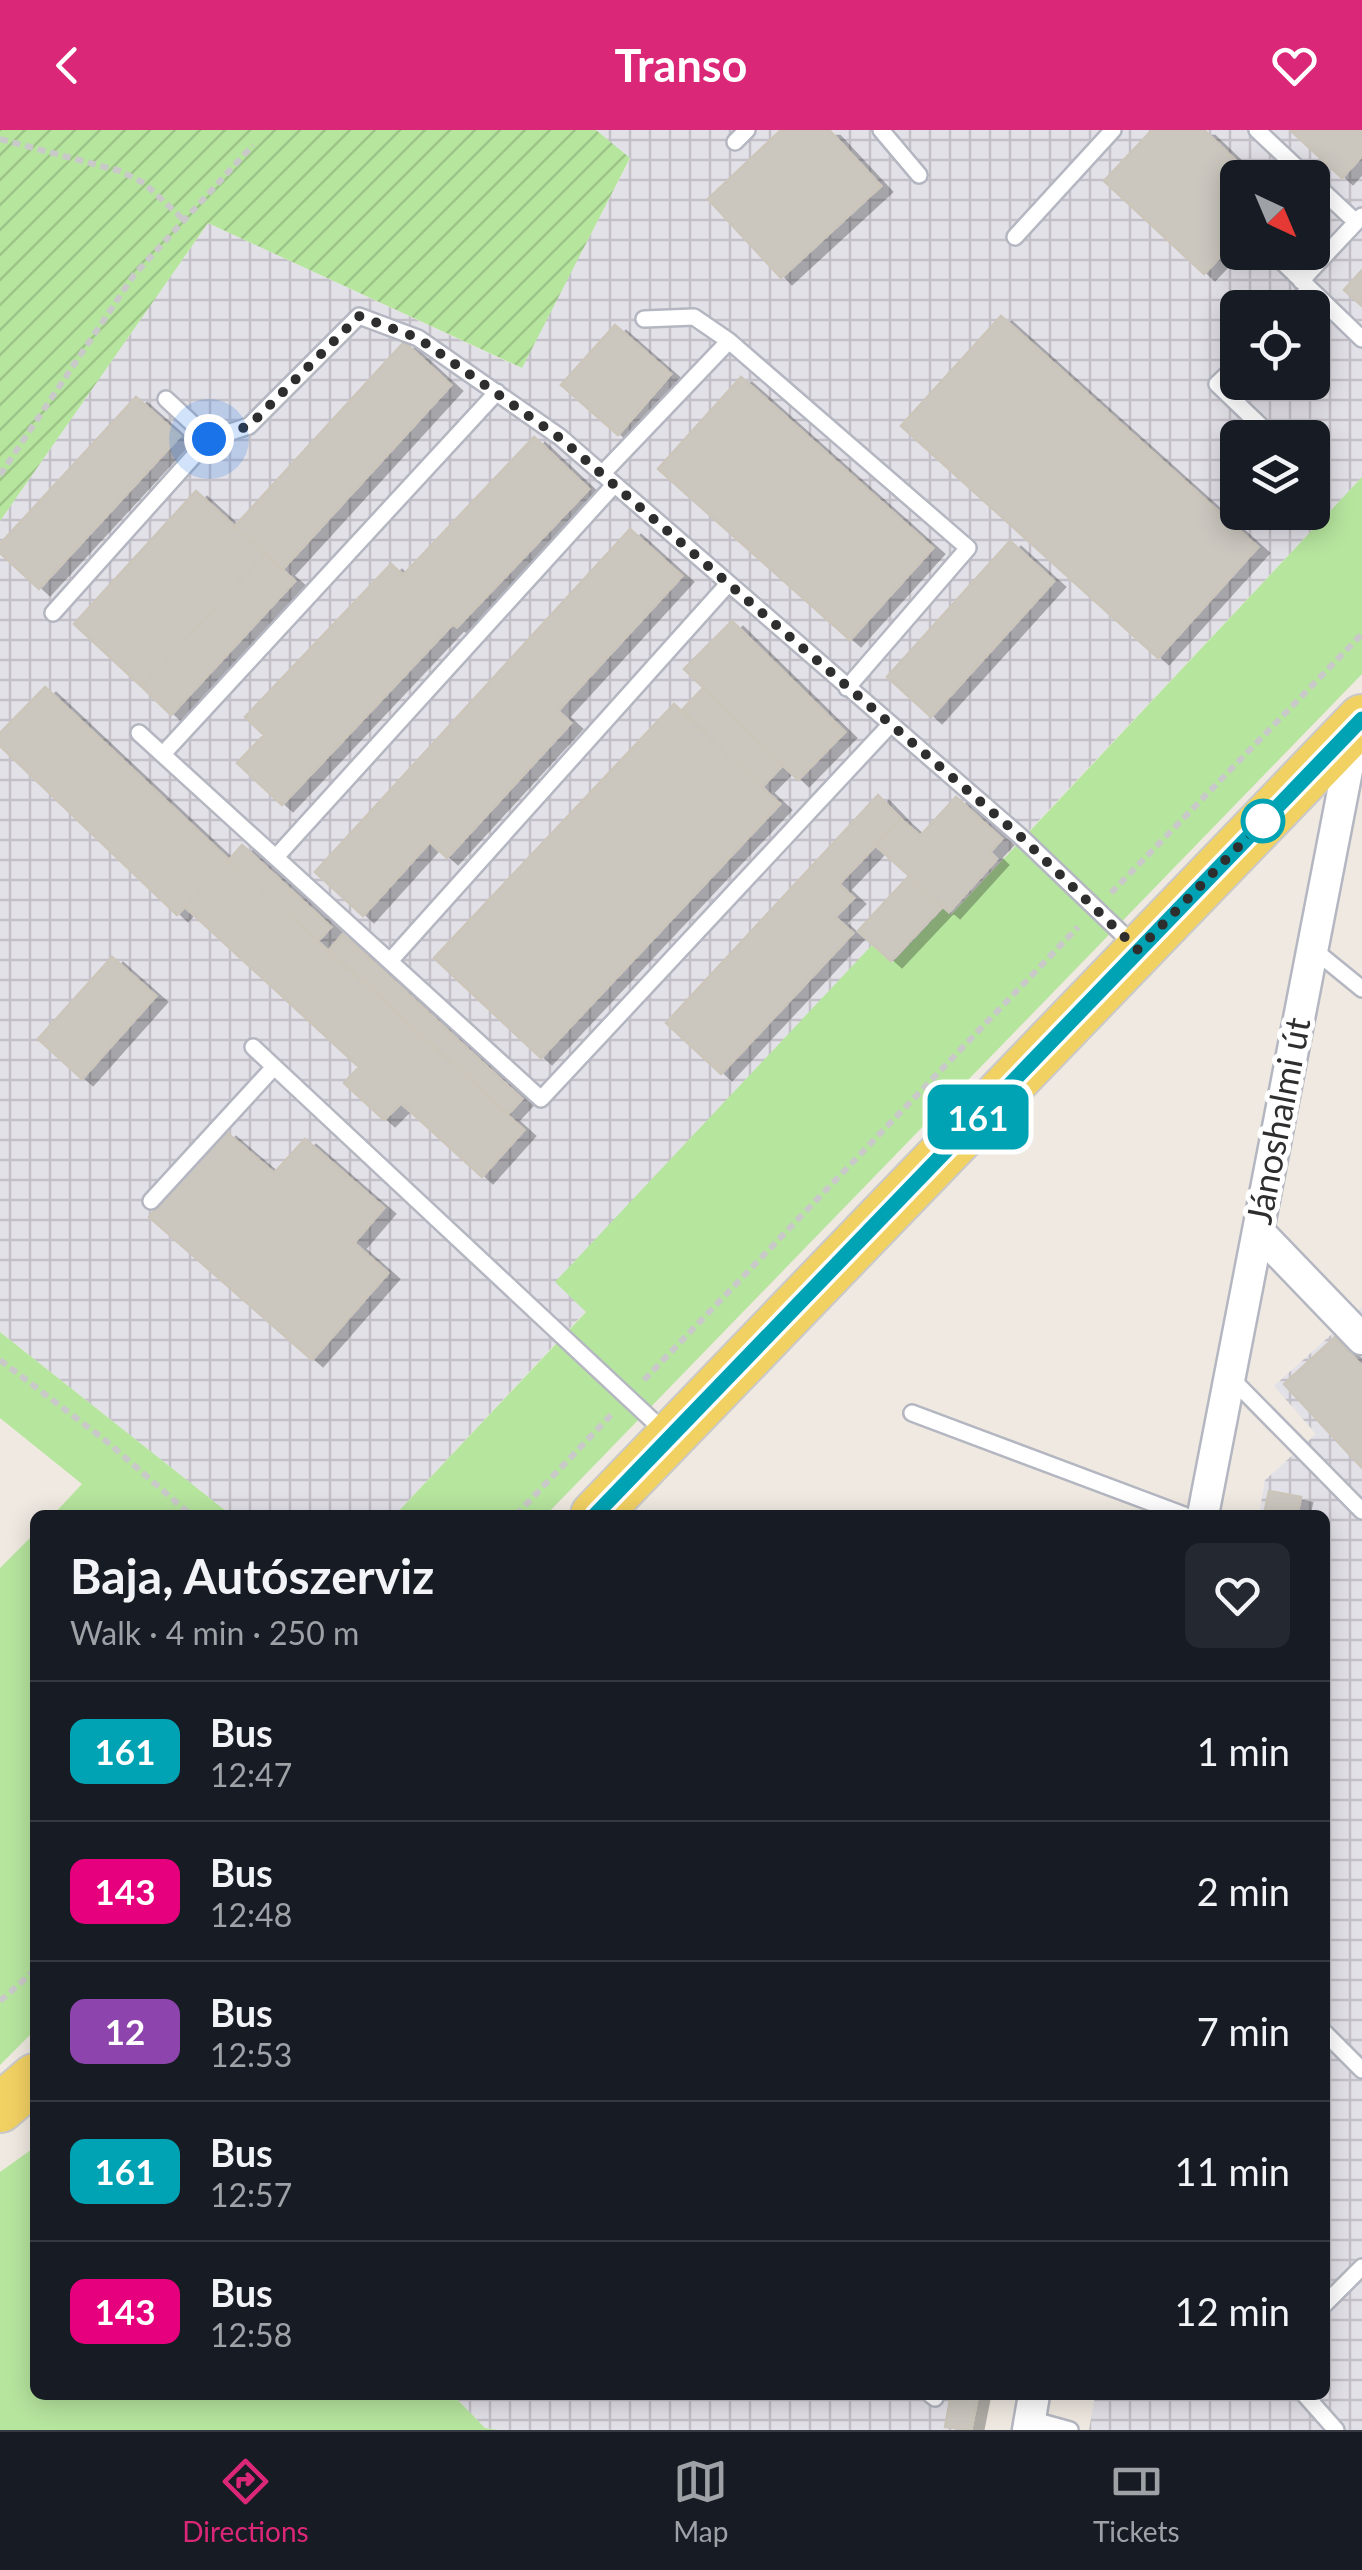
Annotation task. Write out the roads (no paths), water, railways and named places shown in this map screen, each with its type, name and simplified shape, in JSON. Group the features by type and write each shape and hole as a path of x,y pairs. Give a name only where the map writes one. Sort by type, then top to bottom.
{"main road":[{"path":"600,1510 1359,723"},
{"path":"0,2108 30,2082"}],"street":[{"name":"Jánoshalmi út","path":"1204,1510 1359,723"},
{"path":"1258,1231 1362,1340"}],"lane":[{"path":"734,142 747,130"},
{"path":"881,130 919,175"},
{"path":"1015,238 1113,130"},
{"path":"1258,130 1289,160"},
{"path":"1302,290 1359,219 1330,196"},
{"path":"1290,270 1362,339"},
{"path":"52,612 209,439 249,426 359,316 418,338 560,438 1020,836 1138,950"},
{"path":"644,319 694,317 730,340 968,548 848,688"},
{"path":"276,857 730,340"},
{"path":"163,754 496,392"},
{"path":"166,399 209,439"},
{"path":"1234,400 1255,420"},
{"path":"390,961 728,584"},
{"path":"140,732 540,1099 890,724"},
{"path":"1313,949 1362,988"},
{"path":"253,1047 670,1436"},
{"path":"151,1200 274,1067"},
{"path":"1230,1376 1362,1511"},
{"path":"912,1413 1171,1510"},
{"path":"1330,2039 1362,2070"},
{"path":"1330,2299 1362,2268"},
{"path":"1309,2400 1336,2430"},
{"path":"1030,2415 1070,2430"}]}
